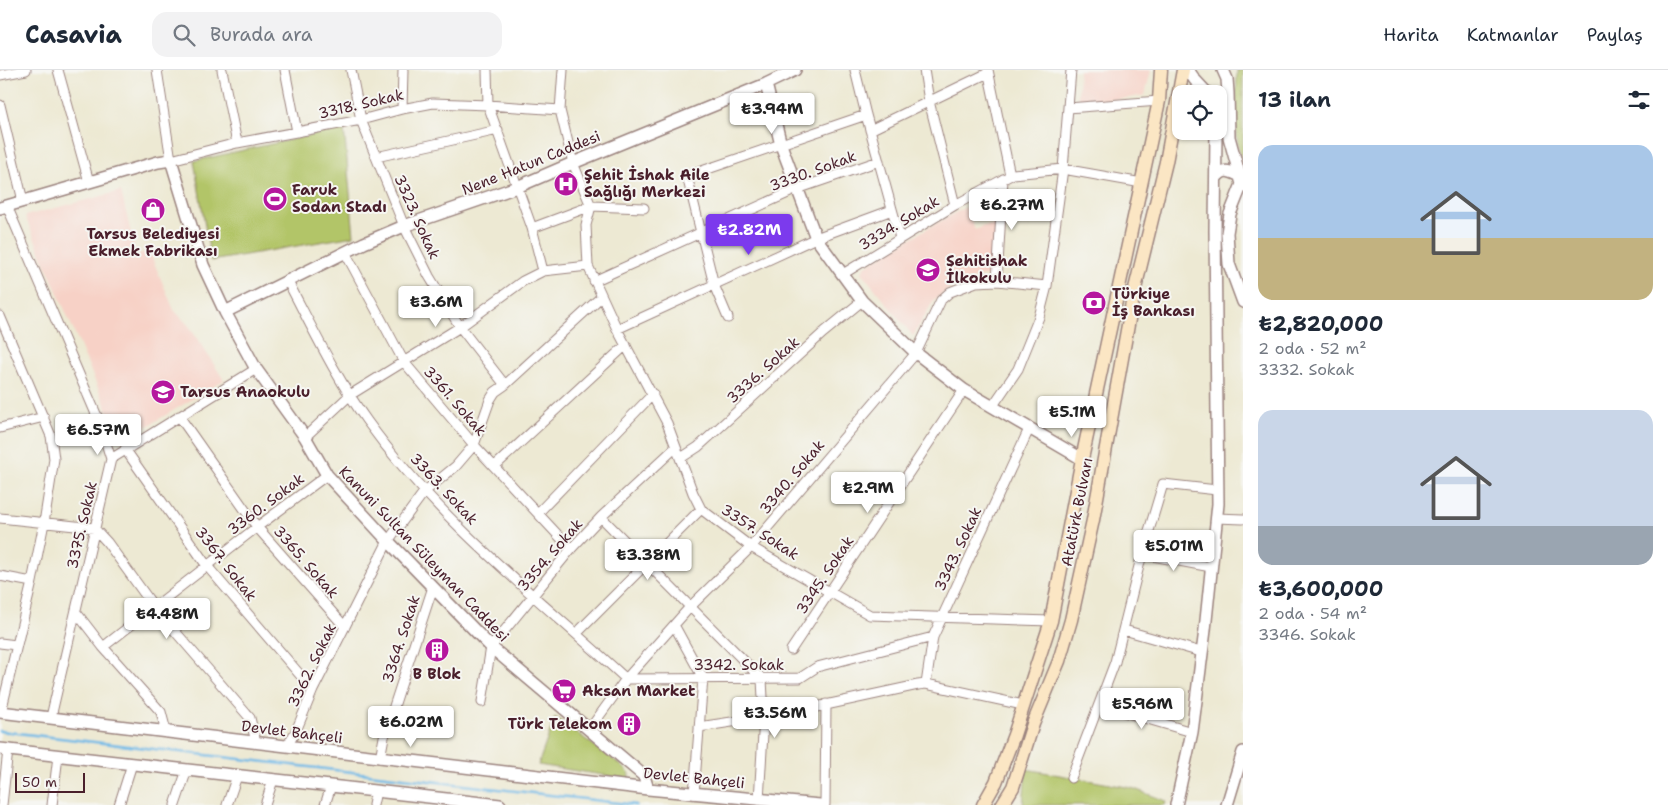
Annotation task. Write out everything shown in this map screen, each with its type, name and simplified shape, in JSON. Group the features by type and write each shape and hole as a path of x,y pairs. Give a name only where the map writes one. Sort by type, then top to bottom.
{"main road":[{"name":"Atatürk Bulvarı","path":"983,805 996,782 1051,622 1082,459 1159,100 1161,70"},
{"name":"Atatürk Bulvarı","path":"1002,805 1013,787 1033,724 1059,661 1072,620 1093,520 1133,297 1166,162 1183,70"}],"street":[{"path":"0,76 26,70"},
{"path":"58,70 89,182"},
{"path":"157,70 171,160 158,162 4,207 99,421 111,458 256,369"},
{"path":"222,70 237,143"},
{"path":"285,70 297,132"},
{"name":"3323. Sokak","path":"351,70 361,120 404,226 429,276 460,327 505,385"},
{"path":"402,109 403,70"},
{"path":"487,70 488,105 532,228 543,271"},
{"path":"563,70 560,110 573,163 591,206"},
{"name":"Nene Hatun Caddesi","path":"225,312 345,252 404,226 517,188 771,78 795,70"},
{"path":"856,70 878,161 900,238"},
{"path":"924,70 929,101 955,205"},
{"path":"992,407 1018,369 1039,317 1047,286 1063,169 1071,70"},
{"path":"1188,70 1200,85"},
{"path":"1223,70 1228,94 1230,137 1241,177 1242,189 1226,233 1229,264 1239,279 1243,302"},
{"path":"870,130 988,71 1007,177 997,281"},
{"path":"771,78 781,144 816,238 862,301 916,353 964,390 1082,459"},
{"path":"1068,108 1159,100"},
{"name":"3318. Sokak","path":"171,160 237,143 361,120 434,103 560,110"},
{"path":"0,106 23,201"},
{"path":"728,318 714,285 686,176 866,115"},
{"path":"376,156 498,130"},
{"path":"1176,805 1192,732 1216,518 1216,140"},
{"name":"Kanuni Sultan Süleyman Caddesi","path":"171,160 202,265 225,312 256,369 305,437 327,475 491,647 644,776 648,789"},
{"name":"3330. Sokak","path":"594,281 797,189 878,161"},
{"name":"3334. Sokak","path":"843,274 955,205 1007,177 1025,171 1063,169 1142,183"},
{"path":"1216,178 1219,174 1227,171 1236,173 1241,177"},
{"path":"1217,191 1223,197 1228,198 1240,195"},
{"path":"532,228 591,206 644,208"},
{"name":"3357. Sokak","path":"591,206 586,225 588,266 617,329 667,423 701,510 751,547 870,615 1051,622"},
{"path":"617,329 816,238 892,210"},
{"name":"3361. Sokak","path":"345,252 404,362 474,445 571,549"},
{"path":"305,437 350,395 460,327 523,280 543,271 588,266"},
{"name":"3363. Sokak","path":"287,280 350,395 367,421 424,492 481,549 577,633 626,679"},
{"name":"3340. Sokak","path":"589,730 626,679 690,607 751,547 916,353 941,300 950,292 976,282 997,281 1047,286"},
{"path":"474,445 494,392 505,385 602,297"},
{"name":"3336. Sokak","path":"681,458 698,447 823,333 862,301"},
{"path":"0,316 44,417 51,436 54,459 32,582 0,712"},
{"path":"495,466 626,346"},
{"name":"3345. Sokak","path":"791,650 964,390"},
{"path":"538,513 653,394"},
{"name":"3365. Sokak","path":"179,416 257,527 345,627"},
{"path":"0,428 44,417"},
{"name":"3343. Sokak","path":"926,684 933,637 1029,429"},
{"name":"3362. Sokak","path":"287,746 388,541 424,492 456,466 474,445"},
{"name":"3354. Sokak","path":"482,702 491,647 571,549 601,517 676,447"},
{"name":"3367. Sokak","path":"125,449 207,566 313,690"},
{"name":"3375. Sokak","path":"51,717 111,458"},
{"name":"3360. Sokak","path":"104,647 257,527 327,475"},
{"path":"1071,778 1115,662 1142,554 1163,484 1217,490"},
{"path":"577,633 701,510"},
{"path":"601,517 762,679 764,717 759,800"},
{"path":"0,518 94,528 107,542 154,607 250,718 256,742"},
{"path":"1216,518 1243,519"},
{"path":"1142,554 1211,567"},
{"path":"0,576 32,582"},
{"name":"3364. Sokak","path":"380,758 384,737 433,587"},
{"path":"76,612 161,712 166,731"},
{"path":"674,625 703,678 694,794"},
{"path":"1124,630 1201,652"},
{"name":"3342. Sokak","path":"626,679 800,678 817,666 933,637"},
{"path":"0,643 16,645"},
{"path":"699,727 764,717 918,684 926,684 1023,705"},
{"path":"825,805 826,704"},
{"path":"1100,705 1192,732"},
{"name":"Devlet Bahçeli","path":"0,712 648,789 820,805"},
{"path":"2,805 4,750 376,791 435,802 500,805"},
{"path":"1227,805 1243,752"},
{"path":"52,805 58,756"},
{"path":"119,805 132,764"},
{"path":"175,805 187,770"},
{"path":"228,805 237,776"},
{"path":"265,805 273,780"},
{"path":"324,805 331,786"},
{"path":"373,805 376,791"}],"shaded area":[{"path":"1079,70 1151,70 1145,95 1082,101 1078,97"},
{"path":"121,191 136,255 149,251 174,310 189,326 224,380 121,442 25,216"},
{"name":"Şehitishak İlkokulu","path":"966,207 975,230 997,224 992,275 977,277 957,284 934,300 913,336 862,273 864,267"}],"green space":[{"path":"1237,70 1243,70 1243,160 1237,142 1236,130"},
{"name":"Faruk Sodan Stadı","path":"344,128 354,236 211,261 194,161"},
{"path":"555,717 621,765 629,773 629,779 538,765"},
{"path":"1026,769 1132,788 1166,801 1165,805 1023,805"}],"waterway":[{"path":"0,731 636,805"}],"place":[{"name":"Şehit İshak Aile Sağlığı Merkezi","path":"566,184"},
{"name":"Faruk Sodan Stadı","path":"275,199"},
{"name":"Tarsus Belediyesi Ekmek Fabrikası","path":"153,210"},
{"name":"Şehitishak İlkokulu","path":"928,270"},
{"name":"Türkiye İş Bankası","path":"1094,303"},
{"name":"Tarsus Anaokulu","path":"163,392"},
{"name":"B Blok","path":"437,650"},
{"name":"Aksan Market","path":"564,691"},
{"name":"Türk Telekom","path":"629,724"}]}
